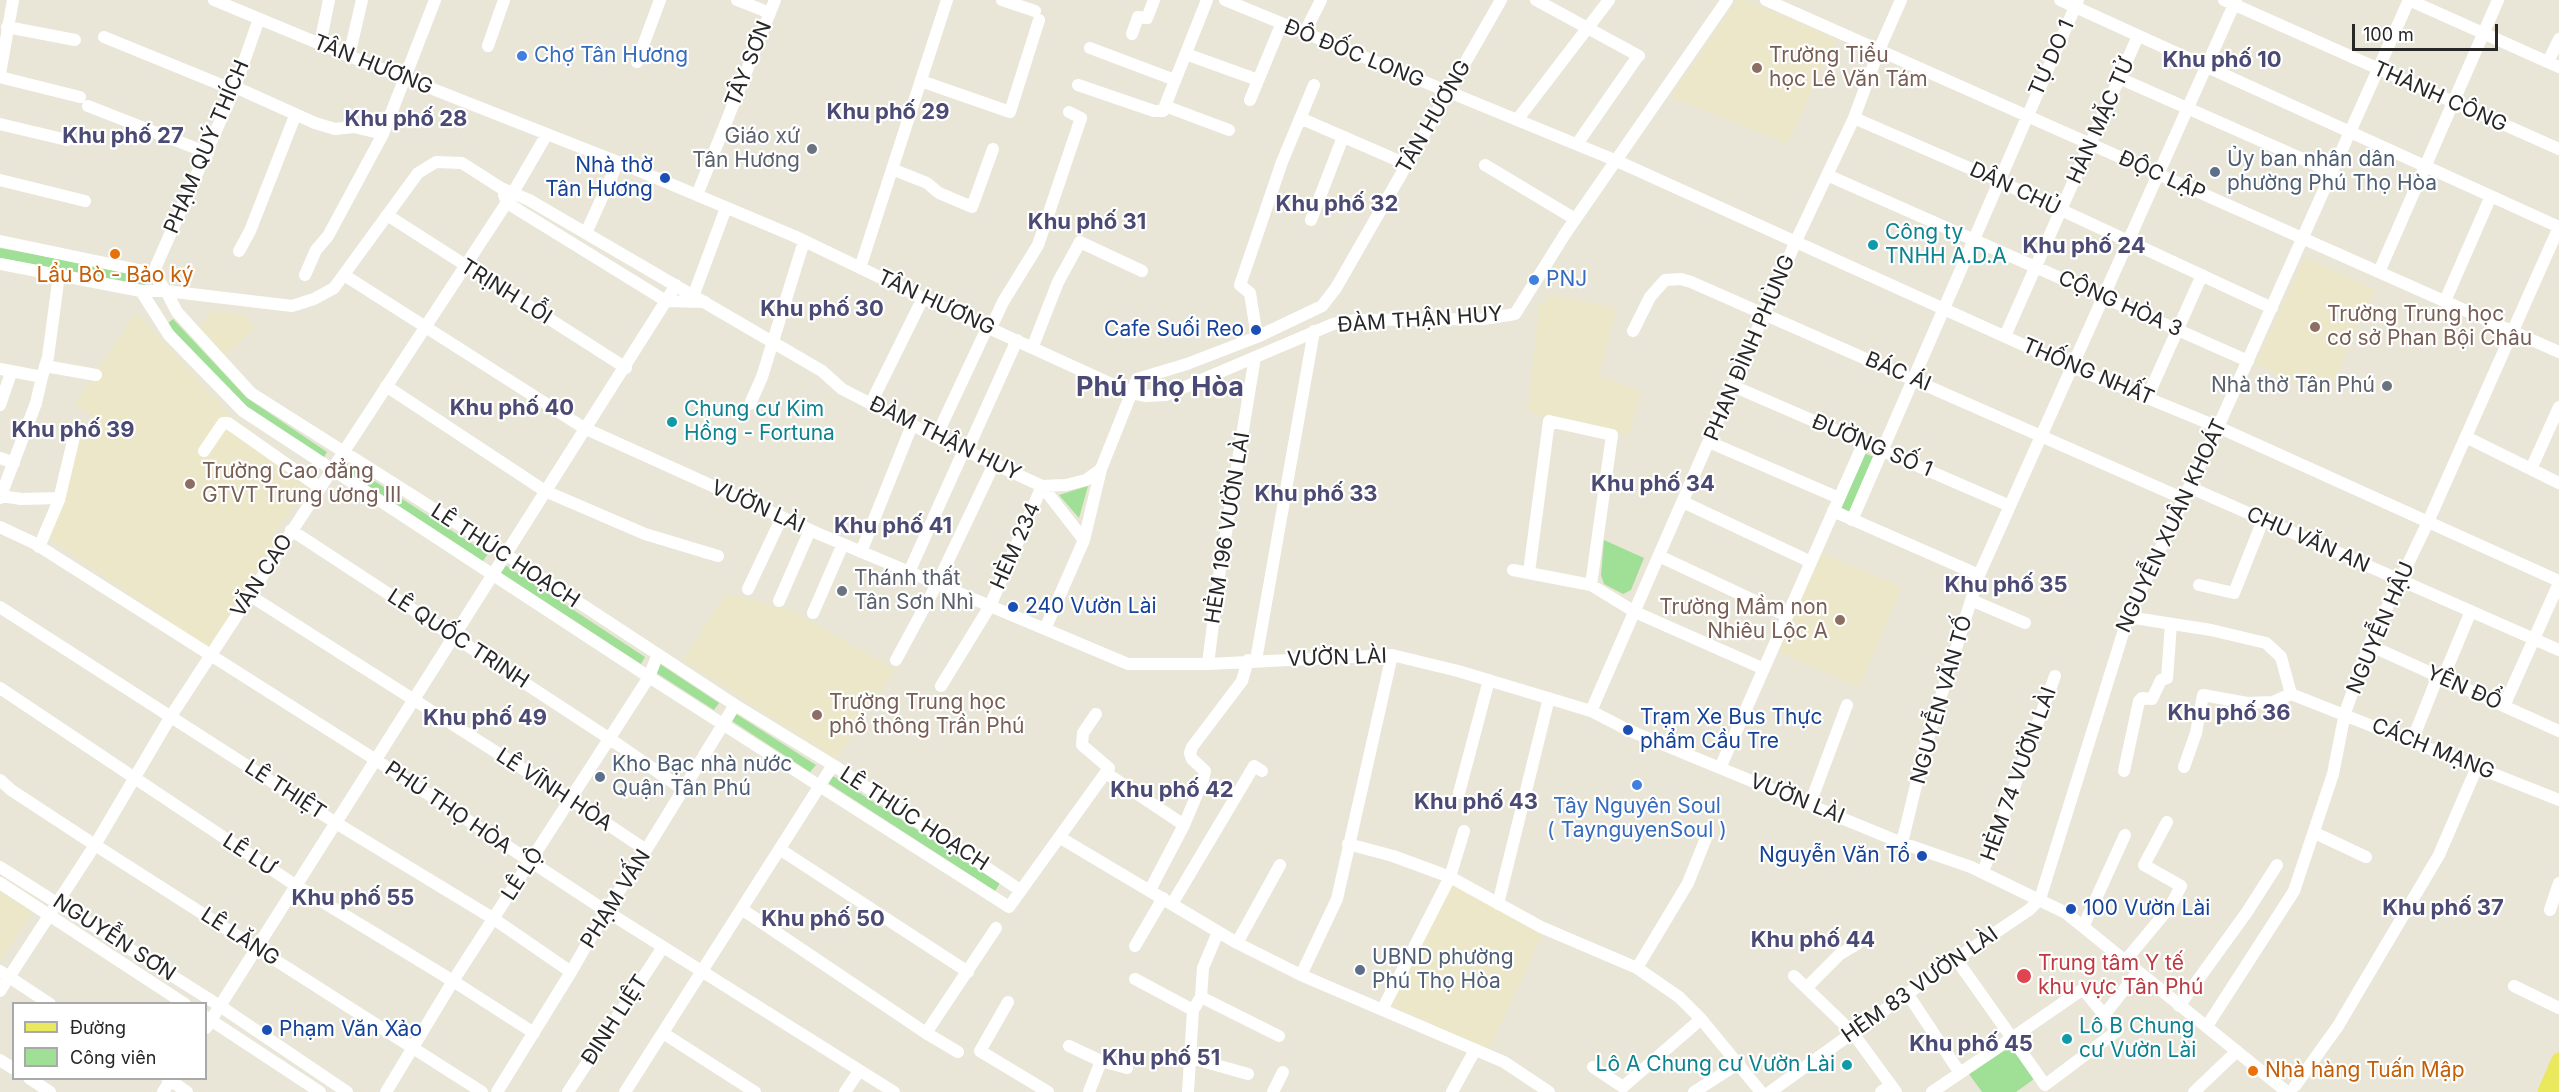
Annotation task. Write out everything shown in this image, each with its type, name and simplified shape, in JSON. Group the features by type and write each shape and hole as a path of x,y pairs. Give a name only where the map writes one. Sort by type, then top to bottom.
{"main road":[{"path":"2545,1092 2559,1060"},
{"path":"2556,1092 2559,1086"}],"street":[{"path":"13,0 1,56 0,75 84,101 208,153"},
{"name":"TÂN HƯƠNG","path":"214,0 697,195 804,241 1131,393 1137,379 1187,364 1257,337 1322,306 1336,288 1501,0"},
{"path":"320,44 329,0"},
{"path":"349,56 362,0"},
{"path":"305,275 315,250 328,236 383,134 435,0"},
{"path":"488,46 504,0"},
{"path":"637,62 660,0"},
{"path":"737,0 770,13"},
{"name":"TÂY SƠN","path":"697,195 775,0"},
{"path":"860,268 947,0"},
{"path":"921,81 1011,112 1037,16 1002,0"},
{"path":"1132,34 1138,17 1147,18 1154,0"},
{"path":"1078,85 1154,111 1163,111 1207,0"},
{"name":"ĐÔ ĐỐC LONG","path":"1225,0 1617,161"},
{"path":"1304,34 1321,0"},
{"path":"1536,0 1588,27 1638,58 1577,144"},
{"path":"1517,120 1609,0"},
{"name":"ĐÀM THẬN HUY","path":"1131,393 1145,396 1166,395 1314,330 1333,324 1356,320 1483,319 1515,314 1575,219 1727,0"},
{"name":"ĐỘC LẬP","path":"1766,0 2559,352"},
{"name":"PHAN ĐÌNH PHÙNG","path":"1591,711 1796,241 1854,118 1879,50 1901,0"},
{"path":"2060,0 2077,3 2138,36 2206,68 2559,227"},
{"path":"2409,0 2554,65 2559,39"},
{"name":"NGUYỄN XUÂN KHOÁT","path":"2040,899 2120,636 2248,361 2409,0"},
{"path":"2379,272 2498,0"},
{"name":"THÀNH CÔNG","path":"2231,2 2378,70 2559,149"},
{"name":"NGUYỄN VĂN TỐ","path":"1902,843 1926,744 1979,575 2188,109 2231,2"},
{"name":"TỰ DO 1","path":"1852,520 1972,239 2077,3"},
{"name":"PHẠM QUÝ THÍCH","path":"153,273 208,153 259,18"},
{"path":"1250,100 1281,24"},
{"path":"8,27 75,40"},
{"name":"HÀN MẶC TỬ","path":"2005,336 2138,36"},
{"path":"104,37 295,116 334,129 354,127 383,134"},
{"path":"1090,48 1175,80"},
{"path":"1186,54 1258,80"},
{"path":"2119,78 2332,172"},
{"path":"1257,337 1250,293 1240,285 1282,162 1314,86"},
{"path":"1165,106 1229,130"},
{"path":"936,437 1003,302 1038,245 1081,118 1069,112"},
{"path":"239,251 250,231 295,116"},
{"path":"1300,118 1406,165"},
{"name":"DÂN CHỦ","path":"1854,118 1999,181 2272,308"},
{"path":"0,124 67,140"},
{"name":"VĂN CAO","path":"0,991 4,974 58,902 135,779 171,716 426,327 507,194 547,134"},
{"path":"1311,220 1343,137"},
{"path":"892,169 927,183 939,193 972,207 993,149"},
{"name":"THỐNG NHẤT","path":"1617,161 2072,367 2218,427 2559,582"},
{"name":"ĐÀM THẬN HUY","path":"141,291 166,291 292,306 334,288 418,173 436,162 462,163 666,302 692,298"},
{"path":"586,233 618,162"},
{"path":"1485,165 1575,219"},
{"name":"CỘNG HÒA 3","path":"1827,175 2178,328 2248,361"},
{"path":"0,180 85,201"},
{"name":"ĐÀM THẬN HUY","path":"507,194 586,233 676,285 692,298 706,302 822,370 842,389 993,464 1042,486 1059,486 1086,480 1101,469"},
{"path":"2445,301 2491,196"},
{"path":"692,298 726,208"},
{"name":"TRỊNH LỖI","path":"387,215 626,368"},
{"name":"NGUYỄN HẬU","path":"2207,1026 2294,891 2333,774 2345,713 2369,645 2428,522 2559,227"},
{"path":"750,404 762,376 804,241"},
{"path":"0,242 153,273"},
{"path":"1033,346 1058,282 1080,242 1142,271"},
{"path":"0,264 141,291"},
{"name":"LÊ THÚC HOẠCH","path":"153,273 177,312 251,393 505,554 735,705 833,765 1014,899"},
{"path":"2147,398 2202,274"},
{"path":"59,275 36,402 0,497 59,498"},
{"name":"VƯỜN LÀI","path":"344,275 584,428 810,530 1128,664 1392,655 1489,680 1591,711 1628,730 1902,843 1983,872 2066,913 2179,1006 2291,1089"},
{"name":"BÁC ÁI","path":"1634,331 1650,297 1665,280 1691,282 2184,499"},
{"path":"320,1092 207,1022 220,1006 584,428 626,368 676,285"},
{"name":"LÊ THÚC HOẠCH","path":"141,291 169,334 243,411 723,724 821,786 1014,899"},
{"path":"871,403 923,298"},
{"path":"1322,306 1333,324"},
{"path":"1150,891 1184,825 1205,771 1192,759 1190,753 1192,747 1242,681 1252,660 1314,330"},
{"path":"909,572 1017,340"},
{"name":"HẺM 196 VƯỜN LÀI","path":"1208,663 1220,569 1255,357"},
{"path":"0,405 5,371 96,375"},
{"path":"386,386 545,491 645,534 718,556"},
{"name":"ĐƯỜNG SỐ 1","path":"1733,386 2010,506"},
{"path":"1045,629 1083,540 1101,469 1131,393"},
{"path":"2531,469 2554,430 2559,407"},
{"path":"1529,572 1549,421 1612,435 1591,585"},
{"path":"204,451 222,423 228,423 319,487"},
{"path":"861,552 912,425"},
{"path":"39,547 59,498 74,437"},
{"path":"2466,437 2559,483"},
{"path":"1709,442 1839,498"},
{"path":"1720,768 1864,442"},
{"path":"0,458 14,463"},
{"path":"896,660 937,584 993,464"},
{"path":"1042,486 1083,540"},
{"name":"HÈM 234","path":"941,686 990,606 1042,486"},
{"name":"CHU VĂN AN","path":"2189,487 2559,650"},
{"path":"1683,502 1811,562"},
{"path":"1833,511 1979,575"},
{"path":"748,589 782,517"},
{"path":"2199,585 2234,593 2263,520"},
{"name":"PHÚ THỌ HÒA","path":"0,526 39,547 376,760 702,973 894,1092"},
{"name":"LÊ QUỐC TRINH","path":"291,530 684,790"},
{"path":"779,600 810,530"},
{"path":"813,613 843,544"},
{"path":"1659,556 1787,616"},
{"path":"1513,570 1591,585 1635,612 1764,669"},
{"path":"2504,706 2559,582"},
{"name":"LÊ VĨNH HÒA","path":"249,595 570,799 646,850"},
{"path":"1971,600 2025,623"},
{"name":"LÊ THIỆT","path":"0,607 336,823 494,919 571,972"},
{"path":"2412,741 2471,611"},
{"path":"2128,617 2266,643 2281,657 2291,694 2273,702 2247,703 2202,695 2196,733 2184,767"},
{"path":"2124,771 2139,701 2142,698 2152,699 2161,680 2167,678 2171,624"},
{"name":"YÊN ĐỔ","path":"2369,645 2559,730"},
{"name":"LÊ LỘ","path":"386,1092 453,981 649,677 658,654"},
{"path":"1301,975 1337,899 1392,655"},
{"name":"HẺM 74 VƯỜN LÀI","path":"1983,872 2055,676"},
{"path":"1459,793 1489,680"},
{"name":"LÊ LƯ","path":"0,688 295,885 534,1033"},
{"name":"CÁCH MẠNG","path":"2291,694 2345,713 2559,800"},
{"path":"1498,904 1549,698"},
{"name":"PHẠM VẤN","path":"497,1092 606,911 684,790 735,705"},
{"path":"1810,804 1847,705"},
{"path":"1014,899 1109,768 1082,745 1083,733 1096,714"},
{"path":"624,1092 743,910 833,765"},
{"path":"1136,946 1168,901 1254,766 1262,771"},
{"path":"2291,1089 2338,1026 2439,855 2477,767"},
{"path":"1106,774 1184,825"},
{"name":"LÊ LĂNG","path":"0,780 11,790 482,1092"},
{"path":"2125,961 2170,907 2181,886 2144,865 2167,822"},
{"path":"1382,1010 1450,877 1464,831"},
{"path":"1637,968 1688,883 1708,833"},
{"path":"2315,833 2366,857"},
{"path":"2083,927 2125,835"},
{"path":"1059,837 1237,943 1301,975 1504,1062 1549,1092"},
{"path":"1348,844 1393,856 1450,877 1550,931 1637,968 1679,998 1701,1019 1761,1092"},
{"path":"781,850 968,972"},
{"path":"1237,943 1280,865"},
{"path":"2179,1006 2247,912 2277,865"},
{"name":"NGUYỄN SƠN","path":"0,867 220,1006 347,1092"},
{"name":"NGUYỄN SƠN","path":"0,883 182,1002"},
{"path":"2550,910 2559,883"},
{"name":"HẺM 83 VƯỜN LÀI","path":"1770,1092 1956,958 2029,910 2040,899"},
{"path":"743,910 958,1052"},
{"path":"926,1033 996,928"},
{"path":"1188,1092 1193,1010 1201,997 1203,968 1218,932"},
{"path":"1807,987 1840,954 1857,944"},
{"name":"ĐINH LIỆT","path":"568,1092 663,947"},
{"path":"1956,958 2012,1038 2045,1080 2058,1092"},
{"path":"2104,1015 2138,972"},
{"path":"4,974 47,1002"},
{"path":"1794,976 1852,1032 1889,1090"},
{"path":"1135,979 1193,1010"},
{"path":"2514,986 2559,1008"},
{"path":"1932,1092 2083,989 2117,1031 2045,1080"},
{"path":"1907,993 1960,1073"},
{"path":"1201,997 1279,1036"},
{"path":"1008,1002 980,1051 1042,1091"},
{"path":"1593,1067 1623,1087 1701,1019"},
{"path":"663,1033 754,1092"},
{"path":"1069,1046 1101,1061 1127,1068"},
{"path":"1452,1092 1475,1050"},
{"path":"2194,1092 2237,1051"},
{"path":"1191,1058 1248,1074"},
{"path":"1089,1092 1101,1061"},
{"path":"1694,1092 1739,1063"},
{"path":"845,1092 860,1071"},
{"path":"1273,1092 1283,1072"},
{"path":"32,1080 50,1092"},
{"path":"171,1080 187,1092"}],"shaded area":[{"name":"Trường Tiểu học Lê Văn Tám","path":"1737,0 1745,0 1836,39 1787,144 1671,97"},
{"name":"Trường Trung học cơ sở Phan Bội Châu","path":"2305,257 2375,290 2326,397 2255,364"},
{"path":"1548,294 1617,308 1599,376 1642,392 1628,435 1528,412 1539,302 1547,303"},
{"path":"211,310 246,315 255,328 223,358 198,330"},
{"name":"Trường Cao đẳng GTVT Trung ương III","path":"136,312 232,417 317,480 303,504 294,506 276,531 276,542 209,648 46,537 74,447 94,419 75,404"},
{"name":"Trường Mầm non Nhiêu Lộc A","path":"1821,553 1902,587 1859,687 1778,652"},
{"name":"Trường Trung học phổ thông Trần Phú","path":"726,593 796,612 895,670 836,759 683,660"},
{"path":"1452,883 1543,934 1488,1051 1390,1004"},
{"path":"0,892 33,911 0,962"}],"green space":[{"path":"0,248 146,275 145,285 0,258"},
{"path":"173,319 247,398 327,452 323,459 243,404 167,324"},
{"path":"1864,453 1874,457 1850,512 1840,507"},
{"path":"343,461 488,554 482,562 339,468"},
{"path":"1088,486 1079,518 1059,495"},
{"path":"1604,540 1644,558 1631,590 1623,594 1604,584 1601,575"},
{"path":"505,565 645,657 641,664 500,573"},
{"path":"660,664 719,703 714,710 655,672"},
{"path":"733,712 816,765 810,772 729,719"},
{"path":"833,776 1000,883 995,891 828,783"},
{"path":"2010,1045 2034,1079 2016,1092 1982,1092 1969,1074"}],"place":[{"name":"Chợ Tân Hương","path":"522,56"},
{"name":"Trường Tiểu học Lê Văn Tám","path":"1757,68"},
{"name":"Giáo xứ Tân Hương","path":"812,149"},
{"name":"Ủy ban nhân dân phường Phú Thọ Hòa","path":"2215,172"},
{"name":"Nhà thờ Tân Hương","path":"665,178"},
{"name":"Công ty TNHH A.D.A","path":"1873,245"},
{"name":"Lẩu Bò - Bảo ký","path":"115,254"},
{"name":"PNJ","path":"1534,280"},
{"name":"Trường Trung học cơ sở Phan Bội Châu","path":"2315,327"},
{"name":"Cafe Suối Reo","path":"1256,330"},
{"name":"Nhà thờ Tân Phú","path":"2387,386"},
{"name":"Chung cư Kim Hồng - Fortuna","path":"672,422"},
{"name":"Trường Cao đẳng GTVT Trung ương III","path":"190,484"},
{"name":"Thánh thất Tân Sơn Nhì","path":"842,591"},
{"name":"240 Vườn Lài","path":"1013,607"},
{"name":"Trường Mầm non Nhiêu Lộc A","path":"1840,620"},
{"name":"Trường Trung học phổ thông Trần Phú","path":"817,715"},
{"name":"Trạm Xe Bus Thực phẩm Cầu Tre","path":"1628,730"},
{"name":"Kho Bạc nhà nước Quận Tân Phú","path":"600,777"},
{"name":"Tây Nguyên Soul ( TaynguyenSoul )","path":"1637,785"},
{"name":"Nguyễn Văn Tổ","path":"1922,856"},
{"name":"100 Vườn Lài","path":"2071,909"},
{"name":"UBND phường Phú Thọ Hòa","path":"1360,970"},
{"name":"Trung tâm Y tế khu vực Tân Phú","path":"2024,976"},
{"name":"Phạm Văn Xảo","path":"267,1030"},
{"name":"Lô B Chung cư Vườn Lài","path":"2067,1039"},
{"name":"Lô A Chung cư Vườn Lài","path":"1847,1065"},
{"name":"Nhà hàng Tuấn Mập","path":"2253,1071"}],"district":[{"name":"Khu phố 10","path":"2222,60"},
{"name":"Khu phố 29","path":"888,112"},
{"name":"Khu phố 28","path":"406,119"},
{"name":"Khu phố 27","path":"123,136"},
{"name":"Khu phố 32","path":"1337,204"},
{"name":"Khu phố 31","path":"1087,222"},
{"name":"Khu phố 24","path":"2084,246"},
{"name":"Khu phố 30","path":"822,309"},
{"name":"Phú Thọ Hòa","path":"1160,388"},
{"name":"Khu phố 40","path":"512,408"},
{"name":"Khu phố 39","path":"73,430"},
{"name":"Khu phố 34","path":"1653,484"},
{"name":"Khu phố 33","path":"1316,494"},
{"name":"Khu phố 41","path":"893,526"},
{"name":"Khu phố 35","path":"2006,585"},
{"name":"Khu phố 36","path":"2229,713"},
{"name":"Khu phố 49","path":"485,718"},
{"name":"Khu phố 42","path":"1172,790"},
{"name":"Khu phố 43","path":"1476,802"},
{"name":"Khu phố 55","path":"353,898"},
{"name":"Khu phố 37","path":"2443,908"},
{"name":"Khu phố 50","path":"823,919"},
{"name":"Khu phố 44","path":"1813,940"},
{"name":"Khu phố 45","path":"1971,1044"},
{"name":"Khu phố 51","path":"1161,1058"}]}
